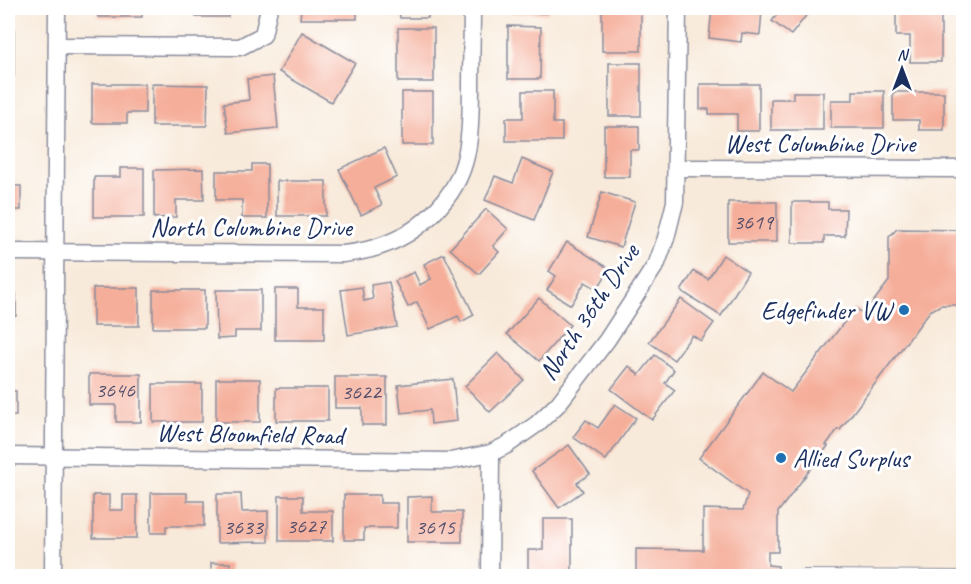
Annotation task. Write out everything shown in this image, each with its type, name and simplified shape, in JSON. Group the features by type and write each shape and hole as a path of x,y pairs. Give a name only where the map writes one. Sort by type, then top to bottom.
{"street":[{"path":"53,576 57,8"},
{"path":"57,46 240,47 263,35 269,8"},
{"name":"North Columbine Drive","path":"56,252 343,254 366,252 400,239 440,208 454,190 464,168 472,123 472,8"},
{"name":"North 36th Drive","path":"491,453 537,424 558,404 630,306 657,263 675,202 678,8"},
{"name":"West Columbine Drive","path":"677,168 963,169"},
{"path":"8,252 56,252"},
{"path":"490,576 491,453"},
{"name":"West Bloomfield Road","path":"8,456 450,461 491,453"}],"lane":[{"path":"804,574 963,575"}],"building":[{"path":"98,8 142,8 142,17 98,17"},
{"path":"196,8 228,8 228,17 196,17"},
{"path":"301,8 357,8 357,19 300,19"},
{"path":"399,8 428,8 428,18 400,18"},
{"path":"508,8 548,8 548,13 508,13"},
{"path":"602,8 641,8 641,51 602,51"},
{"path":"712,8 762,10 760,35 742,33 741,42 709,38"},
{"path":"782,8 812,8 791,35 772,21"},
{"path":"896,8 941,8 941,62 910,62 910,36 896,36"},
{"path":"508,26 541,27 540,79 508,79"},
{"path":"398,28 434,28 434,82 398,82"},
{"path":"8,30 14,30 14,76 8,76"},
{"path":"302,32 355,63 331,102 279,72"},
{"path":"609,63 641,63 641,116 609,116"},
{"path":"273,76 278,128 228,133 224,103 249,100 247,79"},
{"path":"92,84 145,84 145,113 127,113 127,123 92,123"},
{"path":"152,84 208,85 207,126 152,126"},
{"path":"700,84 759,84 759,131 737,131 737,114 709,114 709,109 700,109"},
{"path":"523,91 553,91 553,123 562,123 562,141 506,141 506,118 523,118"},
{"path":"853,91 884,91 884,128 831,128 831,100 853,100"},
{"path":"8,92 12,92 12,136 8,136"},
{"path":"402,92 433,92 433,145 402,145"},
{"path":"793,92 823,92 823,130 771,130 771,99 793,99"},
{"path":"893,92 944,92 944,130 919,130 919,120 893,120"},
{"path":"604,126 639,126 639,150 630,150 630,177 604,177"},
{"path":"384,148 397,177 374,188 382,205 361,215 339,169"},
{"path":"522,159 553,172 534,220 485,200 495,176 513,183"},
{"path":"252,164 267,164 267,218 242,218 242,200 216,200 216,171 252,171"},
{"path":"120,168 144,168 144,217 94,217 94,177 120,177"},
{"path":"203,169 204,200 176,200 176,217 154,218 154,170"},
{"path":"277,181 326,181 326,216 277,216"},
{"path":"8,186 21,186 21,210 8,210"},
{"path":"602,192 635,202 621,247 588,237"},
{"path":"728,202 777,202 777,242 728,242"},
{"path":"792,202 828,202 828,209 846,209 845,236 824,236 824,243 792,243"},
{"path":"486,209 508,229 493,246 499,252 479,274 450,249"},
{"path":"897,229 964,230 964,305 941,305 930,311 840,430 838,429 826,445 828,446 778,512 778,552 768,552 768,565 778,566 778,576 636,576 636,549 703,550 703,509 743,510 748,494 699,458 763,372 791,392 855,308 864,314 889,281 889,237"},
{"path":"567,242 610,269 597,289 585,282 571,305 547,290 556,276 549,271"},
{"path":"444,254 474,315 461,322 458,316 430,329 417,302 408,307 395,281 414,272 420,285 431,279 424,264"},
{"path":"723,255 748,272 721,316 681,291 694,271 708,279"},
{"path":"389,282 397,327 348,335 341,290 362,287 364,301 373,299 371,285"},
{"path":"93,288 139,288 139,326 93,326"},
{"path":"275,289 298,289 298,307 324,307 324,340 275,340"},
{"path":"153,290 205,290 205,328 153,328"},
{"path":"216,290 261,290 261,331 235,331 235,338 217,339"},
{"path":"8,293 16,293 16,316 8,316"},
{"path":"539,298 570,325 539,361 507,334"},
{"path":"681,299 714,323 701,341 692,335 674,360 649,342"},
{"path":"498,353 524,380 490,412 465,386"},
{"path":"655,355 674,370 665,383 675,390 652,420 611,389 629,366 639,375"},
{"path":"89,374 141,374 141,422 116,422 116,405 89,405"},
{"path":"335,377 387,377 387,425 362,425 362,408 335,408"},
{"path":"216,379 260,379 260,422 216,422"},
{"path":"453,379 457,421 431,424 430,410 401,413 398,385"},
{"path":"153,384 202,384 202,422 153,422"},
{"path":"276,388 328,388 328,421 276,421"},
{"path":"8,391 16,391 16,416 8,416"},
{"path":"615,404 636,418 606,460 573,437 586,420 598,428"},
{"path":"569,445 590,474 577,483 583,491 559,508 532,471"},
{"path":"151,493 187,493 187,501 204,501 204,526 166,526 166,533 151,533"},
{"path":"217,494 241,494 242,512 268,511 268,542 217,543"},
{"path":"93,495 109,495 109,510 123,510 123,495 137,495 137,538 93,538"},
{"path":"344,495 380,495 380,503 397,503 397,528 364,528 364,540 344,540"},
{"path":"8,496 11,496 11,526 8,526"},
{"path":"279,496 303,496 303,511 333,511 333,541 279,541"},
{"path":"432,496 432,512 462,512 462,542 407,542 407,497"},
{"path":"543,519 572,519 572,573 528,573 528,550 543,550"},
{"path":"211,563 230,563 230,576 211,576"}],"place":[{"name":"Edgefinder VW","path":"904,310"},
{"name":"Allied Surplus","path":"781,458"}]}
